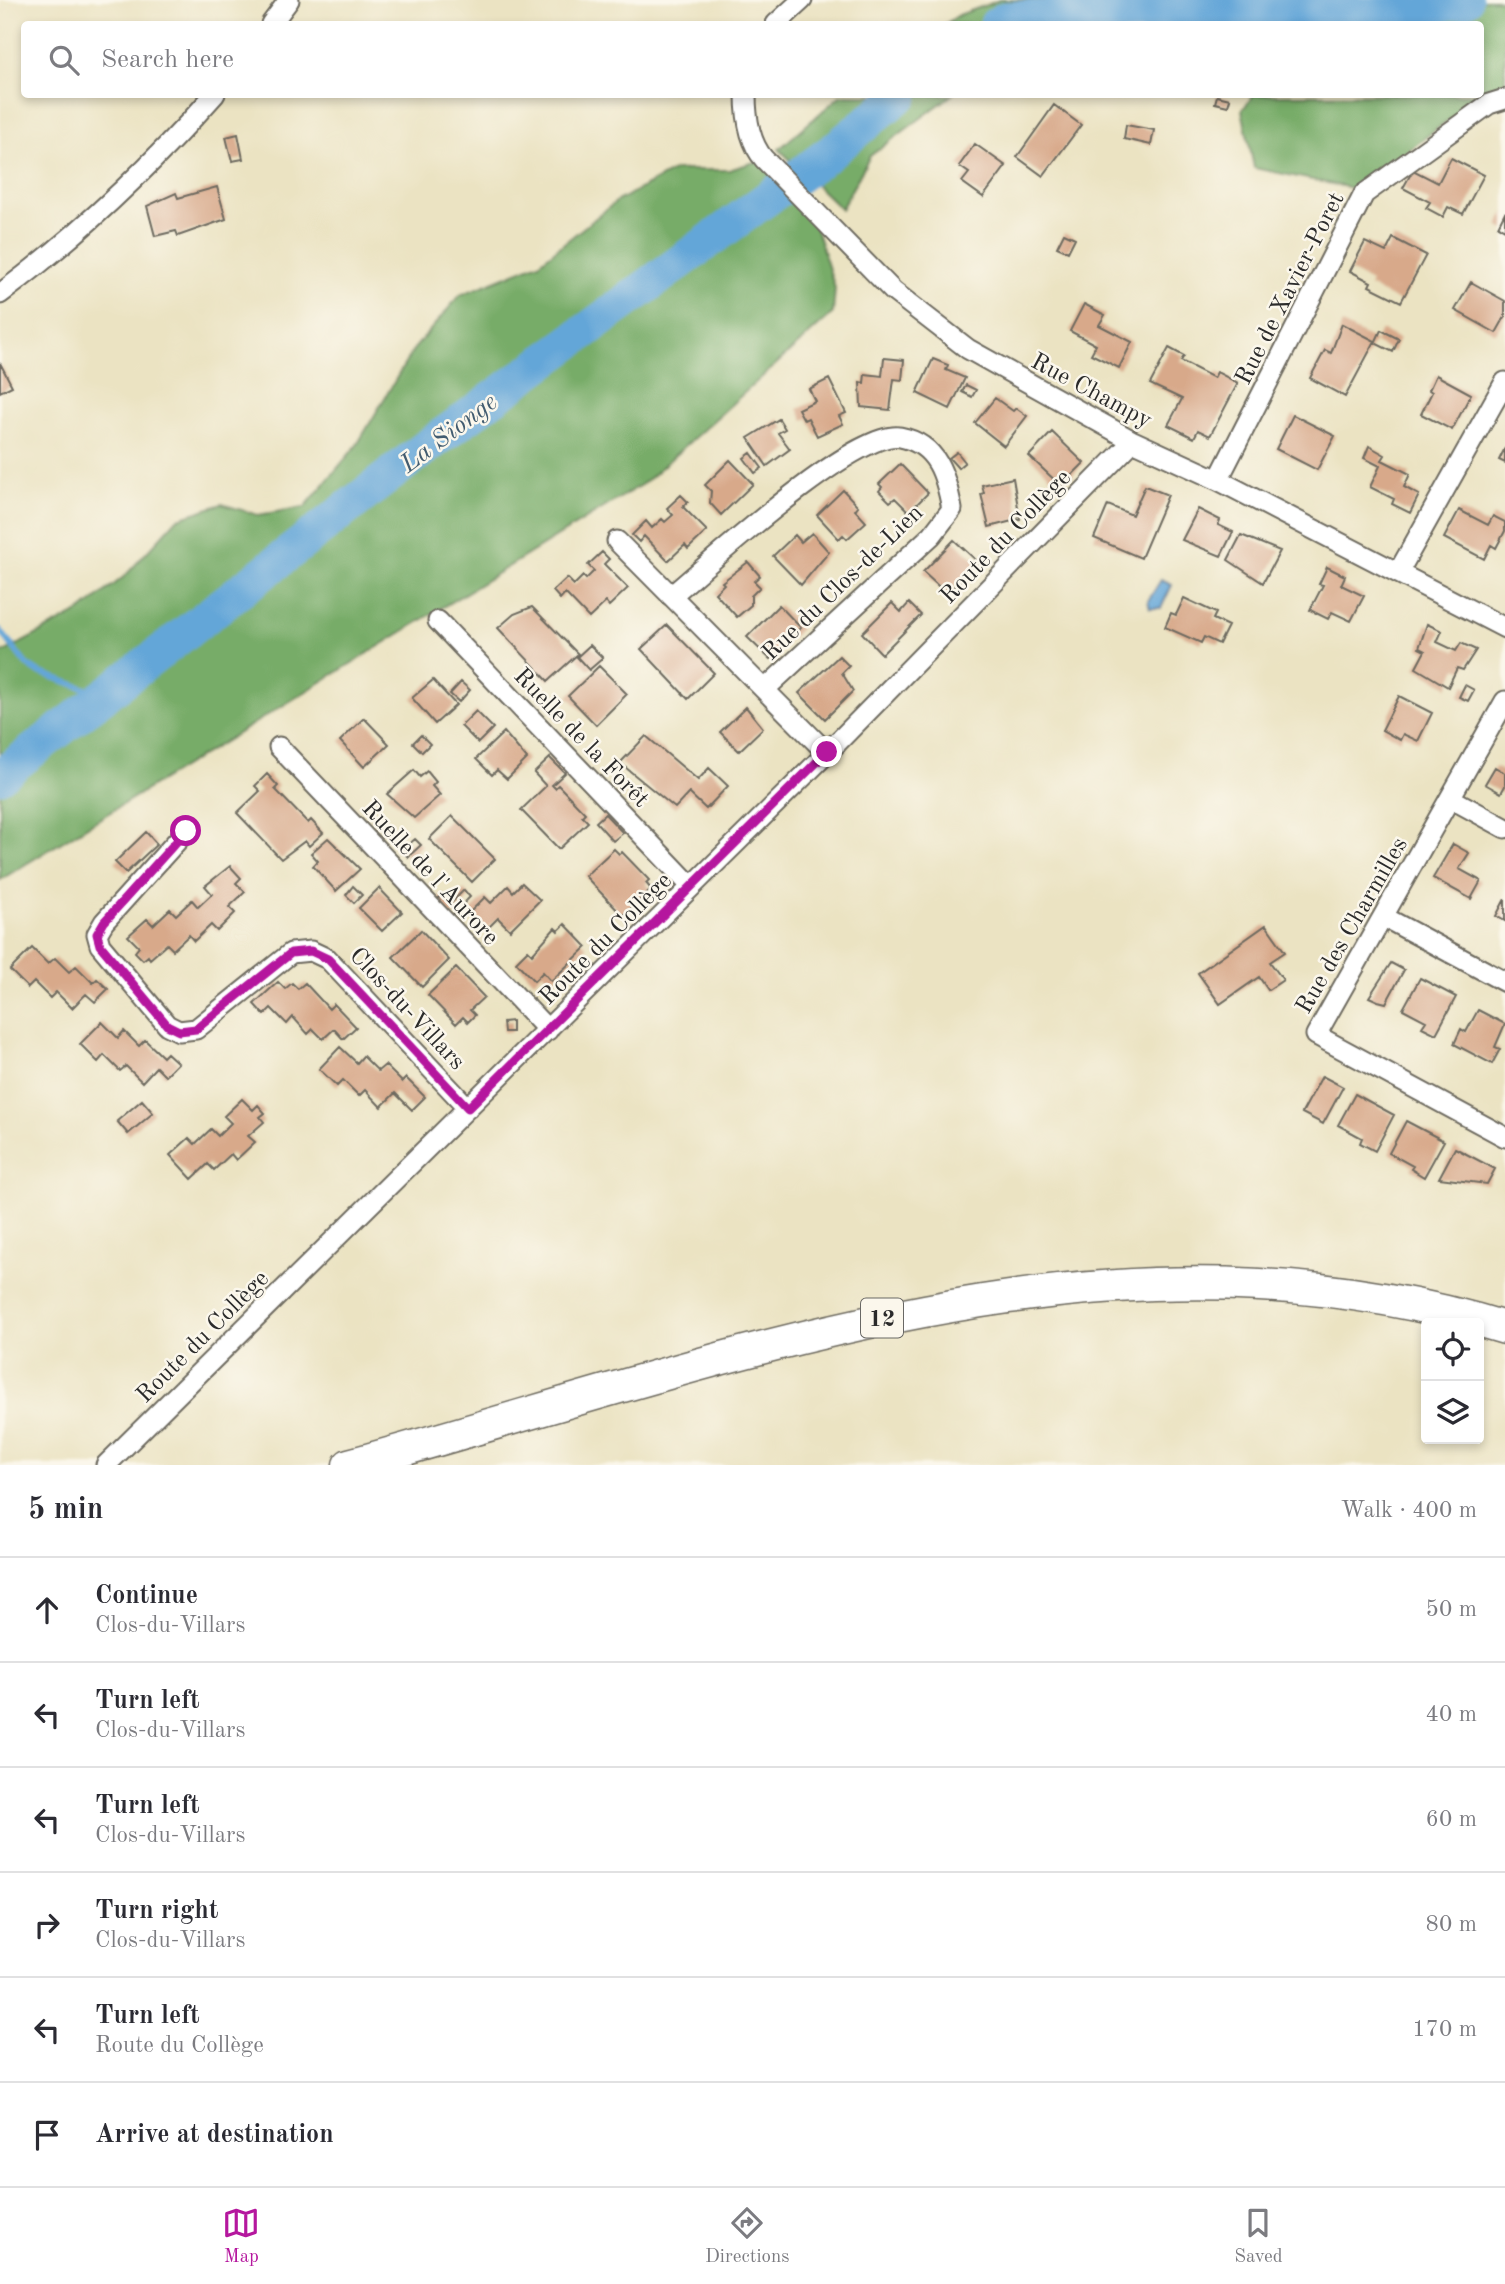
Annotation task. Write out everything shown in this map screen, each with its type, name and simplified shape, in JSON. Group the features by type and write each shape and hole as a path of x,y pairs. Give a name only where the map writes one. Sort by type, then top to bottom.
{"highway":[{"name":"12","path":"349,1465 649,1376 840,1326 1065,1289 1228,1284 1303,1290 1371,1297 1505,1328"}],"street":[{"path":"273,21 289,0"},
{"path":"779,21 802,0"},
{"path":"0,294 82,227 145,170 211,98"},
{"name":"Rue Champy","path":"746,98 746,112 752,137 764,159 893,291 968,349 1133,441 1218,480 1505,628"},
{"name":"Rue de Xavier-Poret","path":"1218,480 1364,194 1489,104 1505,99"},
{"path":"1399,572 1505,382"},
{"name":"Rue du Clos-de-Lien","path":"671,596 803,486 865,444 899,437 930,452 946,476 951,509 932,535 765,689"},
{"name":"Route du Collège","path":"106,1465 827,752 1133,441"},
{"name":"Rue du Clos-de-Lien","path":"617,541 827,752"},
{"name":"Ruelle de la Forêt","path":"438,621 691,886"},
{"name":"Rue des Charmilles","path":"1505,701 1316,1035 1505,1137"},
{"name":"Ruelle de l'Aurore","path":"279,747 548,1030"},
{"path":"1450,797 1505,828"},
{"name":"Clos-du-Villars","path":"186,831 104,922 97,934 100,945 167,1025 179,1031 196,1029 291,953 311,951 328,959 468,1108"},
{"path":"1384,917 1505,982"}],"green space":[{"path":"1000,0 1505,0 1505,87 1492,88 1484,94 1484,21 950,21"},
{"path":"838,98 948,98 870,156 841,209 779,149"},
{"path":"1252,98 1479,98 1356,189 1254,168 1242,110"},
{"path":"764,159 809,207 835,288 833,313 644,483 0,880 0,654 81,611 126,575 178,518 222,504 258,515 305,507 357,445 413,350 460,295 539,263 617,201 675,170 729,170"}],"water":[{"path":"1161,580 1172,585 1161,608 1150,608 1148,601"}],"building":[{"path":"1216,98 1230,99 1228,106 1215,103"},
{"path":"1054,105 1081,125 1043,176 1017,157"},
{"path":"1126,125 1154,130 1151,145 1124,139"},
{"path":"238,134 243,159 232,161 226,137"},
{"path":"975,144 1006,166 983,197 962,182 969,173 959,166"},
{"path":"1451,158 1484,175 1463,214 1448,207 1443,217 1426,208 1430,202 1403,188 1413,170 1438,183"},
{"path":"217,187 226,219 178,236 176,231 155,236 147,206 176,193 178,198"},
{"path":"1505,212 1505,230 1498,226"},
{"path":"1064,233 1075,238 1068,252 1057,247"},
{"path":"1393,238 1426,255 1401,302 1369,286 1371,282 1350,271 1365,242 1386,252"},
{"path":"1471,282 1505,301 1505,317 1496,333 1455,310"},
{"path":"1084,304 1105,315 1099,325 1132,342 1119,368 1091,354 1096,345 1070,331"},
{"path":"1342,324 1375,341 1345,397 1310,378 1325,350 1331,353"},
{"path":"1381,330 1399,339 1393,352 1375,343"},
{"path":"1169,348 1184,356 1181,361 1214,378 1217,372 1238,383 1210,436 1198,430 1194,438 1168,425 1182,399 1150,384"},
{"path":"884,358 904,360 902,380 894,379 890,410 861,407 860,382 864,383 865,374 882,376"},
{"path":"933,359 948,365 946,370 965,378 950,409 917,393"},
{"path":"0,363 12,386 0,392"},
{"path":"1436,375 1471,394 1452,430 1421,414 1432,392 1429,390"},
{"path":"829,379 846,413 839,416 843,424 817,436 808,418 804,420 798,409 815,401 809,389"},
{"path":"966,385 976,390 972,397 962,392"},
{"path":"995,398 1013,411 1016,408 1027,416 1004,446 975,423"},
{"path":"1293,415 1335,436 1317,470 1276,449"},
{"path":"779,419 785,429 778,433 790,449 767,466 748,438"},
{"path":"1052,432 1084,463 1061,486 1029,456"},
{"path":"1369,446 1385,455 1382,460 1410,474 1404,487 1419,495 1410,513 1392,504 1394,499 1370,487 1380,466 1364,458"},
{"path":"1505,448 1505,463 1499,460"},
{"path":"957,452 965,462 958,468 949,458"},
{"path":"751,453 762,468 755,473 744,458"},
{"path":"730,460 753,484 721,515 710,503 711,491 705,485"},
{"path":"900,464 928,493 909,512 895,498 890,502 879,491 882,487 879,484"},
{"path":"1013,478 1020,519 989,527 981,494 984,493 982,485"},
{"path":"1145,486 1168,495 1141,558 1094,538 1108,505 1132,515"},
{"path":"843,490 858,506 855,510 866,522 847,539 843,535 839,539 817,515"},
{"path":"681,495 688,502 683,507 707,531 688,549 685,545 668,561 644,536 639,542 632,535 646,521 652,528 662,519 665,522 673,515 667,508"},
{"path":"1198,509 1220,520 1218,525 1233,532 1221,556 1182,540"},
{"path":"1459,510 1488,525 1493,516 1505,522 1505,531 1496,548 1491,545 1484,559 1444,538"},
{"path":"812,533 829,552 801,585 773,556 795,535 801,542"},
{"path":"1241,535 1280,551 1263,583 1228,560"},
{"path":"954,540 978,562 947,594 923,572"},
{"path":"602,552 609,559 604,564 628,588 609,606 606,602 589,618 565,593 560,599 553,591 567,578 574,585 583,576 586,579 594,571 588,565"},
{"path":"748,562 760,576 754,581 760,587 751,596 751,605 737,617 715,593 724,584 722,582"},
{"path":"1327,567 1345,576 1341,585 1364,596 1351,621 1332,612 1328,619 1310,610 1323,585 1319,584"},
{"path":"1184,598 1216,613 1213,619 1228,626 1219,644 1204,637 1201,643 1165,627 1171,613 1176,615"},
{"path":"892,603 901,612 909,603 921,615 882,654 862,633"},
{"path":"779,605 801,628 770,659 747,637"},
{"path":"532,607 578,654 548,681 498,628 514,614"},
{"path":"1427,624 1442,631 1437,642 1456,651 1461,643 1476,650 1463,670 1457,668 1448,687 1416,668 1425,651 1419,648"},
{"path":"667,625 714,673 688,699 641,649"},
{"path":"590,645 603,658 589,670 577,657"},
{"path":"839,656 849,666 842,673 853,691 825,719 799,693"},
{"path":"599,666 627,694 596,725 568,696"},
{"path":"433,680 456,705 435,724 412,698"},
{"path":"461,682 470,690 459,702 450,694"},
{"path":"1465,685 1474,690 1468,701 1459,697"},
{"path":"1399,696 1432,713 1418,741 1403,734 1400,740 1382,730"},
{"path":"746,707 763,728 739,751 720,732"},
{"path":"476,711 493,728 478,743 461,726"},
{"path":"364,718 389,744 364,767 340,741"},
{"path":"504,732 527,759 507,779 497,770 492,775 476,759"},
{"path":"421,735 430,744 422,752 413,743"},
{"path":"646,736 698,780 709,768 728,786 706,809 689,793 675,808 620,763"},
{"path":"550,758 565,773 552,785 555,788 558,785 585,813 582,816 588,822 559,849 521,810 546,786 534,773"},
{"path":"1495,767 1505,773 1505,786 1501,793 1485,784"},
{"path":"414,770 420,777 427,771 436,782 432,786 440,795 414,818 387,794"},
{"path":"267,774 278,786 275,789 308,823 311,820 323,833 309,846 305,841 281,859 237,813 260,791 255,786"},
{"path":"605,814 623,833 613,841 596,822"},
{"path":"452,816 495,859 472,882 429,839"},
{"path":"146,832 157,844 126,873 115,862"},
{"path":"328,838 360,869 336,891 313,866 318,861 311,853"},
{"path":"415,839 421,845 408,857 402,850"},
{"path":"1453,844 1469,853 1459,869 1481,881 1471,899 1433,878"},
{"path":"614,849 619,854 622,852 649,880 646,883 651,889 623,916 585,876"},
{"path":"230,866 241,878 236,883 245,892 229,907 235,913 217,931 211,925 194,941 189,935 173,950 167,944 150,959 148,956 143,960 135,952 139,947 128,936 147,919 153,925 170,909 176,915 192,900 198,907 212,894 205,886"},
{"path":"522,883 540,900 510,930 498,918 486,930 469,913 485,897 491,903 508,886 513,892"},
{"path":"353,886 362,895 354,903 346,895"},
{"path":"379,888 402,912 382,931 359,908"},
{"path":"464,890 470,897 449,918 434,903 442,894 451,903"},
{"path":"1505,899 1505,921 1496,916"},
{"path":"565,924 587,947 551,981 543,972 534,981 516,962 528,950 532,954 555,928 558,931"},
{"path":"1266,925 1285,952 1270,962 1283,980 1268,990 1259,977 1220,1004 1198,973"},
{"path":"421,930 449,960 422,987 393,957"},
{"path":"32,948 48,964 55,958 69,972 76,966 93,983 97,979 108,989 95,1002 86,994 72,1008 56,992 50,998 34,982 28,988 10,970"},
{"path":"1391,963 1404,970 1386,1003 1369,997"},
{"path":"456,968 484,997 470,1010 475,1015 468,1022 463,1017 456,1024 428,995"},
{"path":"1420,978 1456,997 1436,1034 1422,1027 1426,1021 1403,1009"},
{"path":"278,982 285,989 292,983 298,989 305,983 329,1009 334,1004 356,1027 343,1039 334,1029 323,1039 313,1029 308,1034 293,1017 287,1024 271,1008 264,1015 254,1004"},
{"path":"1478,1010 1505,1024 1495,1047 1500,1049 1492,1064 1454,1044 1461,1029 1466,1032"},
{"path":"512,1021 512,1032 504,1032 503,1022"},
{"path":"102,1022 118,1038 124,1031 139,1046 145,1040 163,1057 167,1053 178,1063 165,1076 156,1067 142,1082 126,1066 120,1071 104,1055 98,1062 80,1044"},
{"path":"340,1047 357,1063 363,1056 378,1071 385,1065 402,1082 406,1078 425,1097 412,1110 395,1093 381,1107 365,1090 359,1096 343,1080 337,1086 319,1069"},
{"path":"1322,1076 1343,1087 1323,1124 1302,1113"},
{"path":"1355,1094 1394,1115 1375,1151 1360,1143 1362,1138 1338,1125"},
{"path":"242,1099 253,1110 258,1105 265,1113 260,1117 264,1122 248,1136 255,1142 236,1160 231,1154 214,1170 208,1164 192,1179 170,1155 189,1138 195,1144 211,1129 218,1136 231,1123 224,1116"},
{"path":"142,1100 153,1113 128,1134 117,1121"},
{"path":"1406,1121 1444,1141 1424,1177 1411,1169 1413,1166 1389,1153"},
{"path":"1455,1148 1495,1169 1487,1184 1439,1178"}],"waterway":[{"name":"La Sionge","path":"1002,21 1195,12 1391,15 1465,0"},
{"name":"La Sionge","path":"0,776 425,448 831,152 897,98"},
{"path":"0,630 26,664 38,672 104,695"}],"route":[{"path":"186,831 104,922 97,934 100,945 167,1025 179,1031 196,1029 291,953 311,951 328,959 468,1108 827,752"}]}
